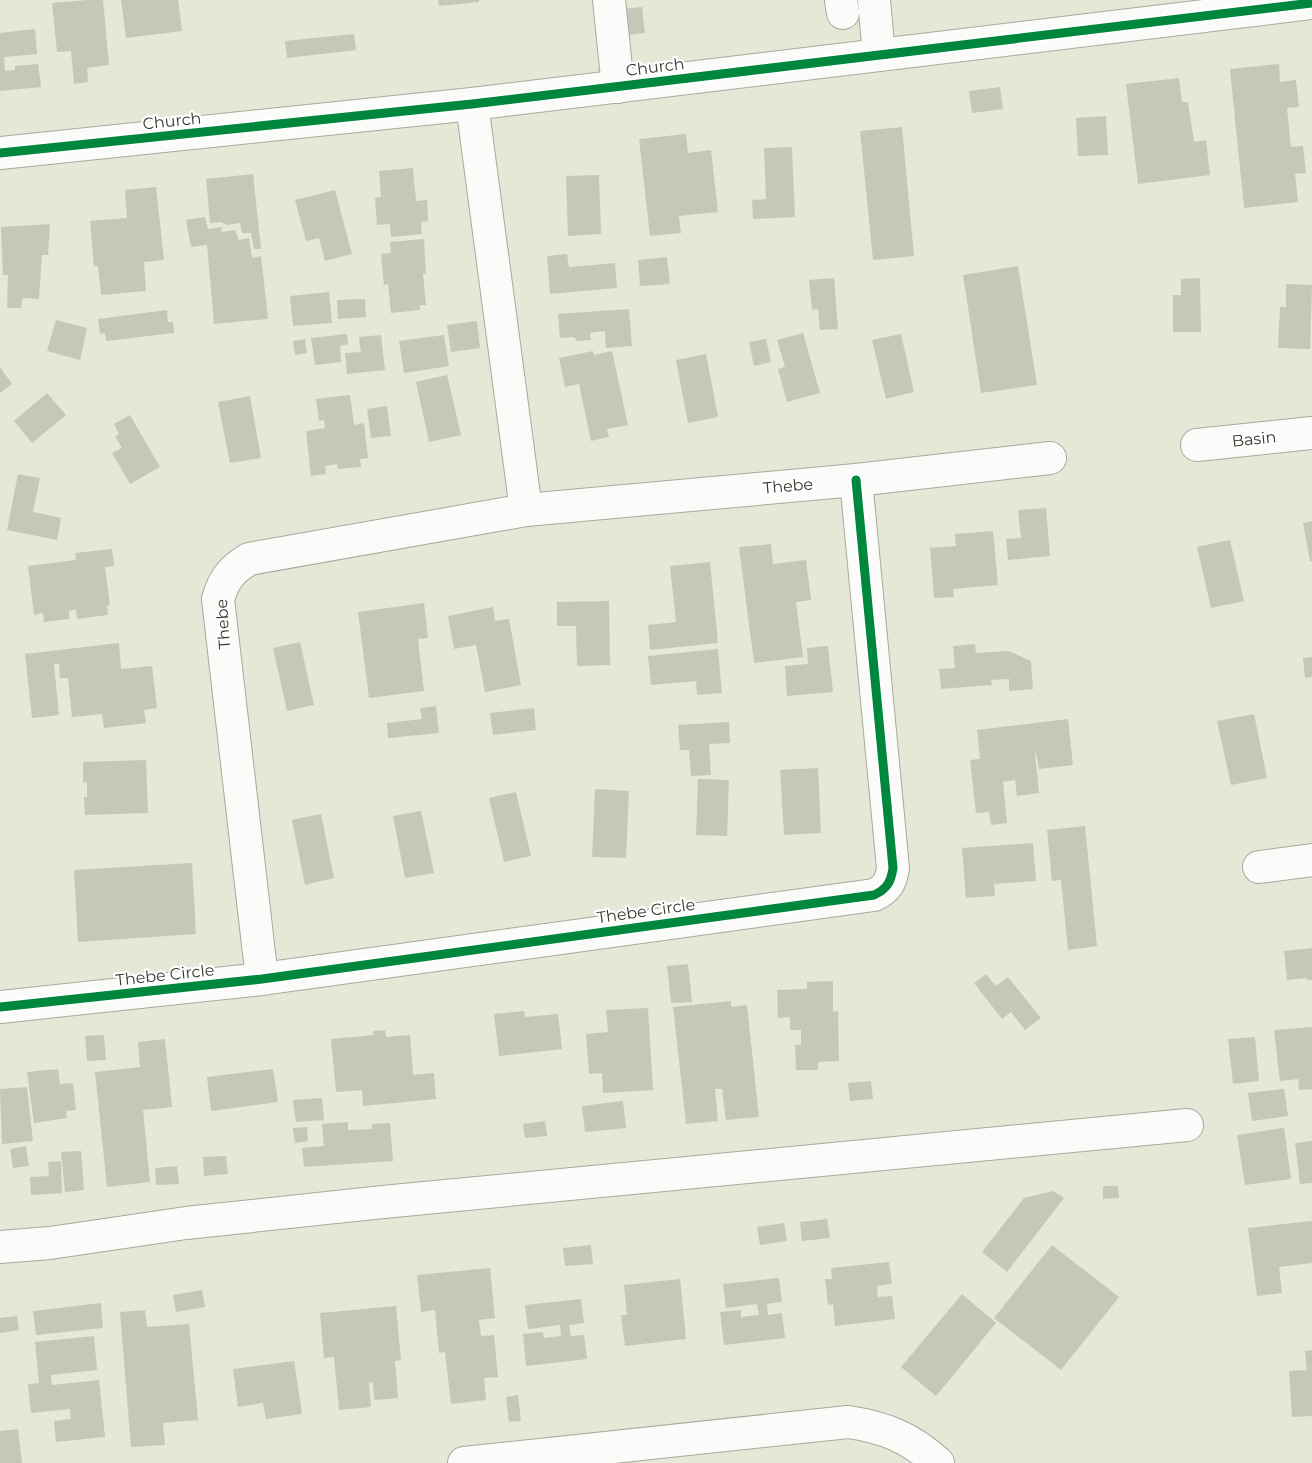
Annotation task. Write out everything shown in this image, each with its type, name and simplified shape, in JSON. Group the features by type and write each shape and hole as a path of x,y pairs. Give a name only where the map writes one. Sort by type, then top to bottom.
{"street":[{"path":"609,0 618,87"},
{"path":"874,0 879,55"},
{"name":"Church","path":"0,153 472,104 1312,3"},
{"path":"472,104 526,510"},
{"name":"Basin","path":"1197,445 1312,433"},
{"name":"Thebe","path":"262,980 218,599 223,582 234,569 249,559 526,510 856,480 1050,458"},
{"name":"Thebe Circle","path":"0,1008 262,980 874,895 885,890 892,879 892,868 856,480"},
{"path":"1259,867 1312,860"},
{"path":"0,1247 61,1241 186,1223 383,1202 1187,1125"},
{"path":"464,1463 848,1422 873,1425 898,1435 924,1450 938,1463"}],"building":[{"path":"103,0 109,65 87,68 88,82 74,84 71,51 57,52 52,3"},
{"path":"121,0 178,0 182,31 126,38"},
{"path":"438,0 479,0 479,2 439,6"},
{"path":"642,7 645,33 617,36 614,10"},
{"path":"35,29 37,54 4,57 5,71 15,70 15,66 38,64 41,87 0,91 0,33"},
{"path":"354,34 356,50 287,58 285,41"},
{"path":"1279,64 1280,82 1296,80 1299,107 1287,108 1291,147 1303,146 1306,173 1295,174 1298,202 1244,208 1230,69"},
{"path":"1179,78 1182,102 1188,102 1194,142 1206,140 1210,175 1138,184 1126,84"},
{"path":"1000,87 1003,109 972,113 969,91"},
{"path":"1106,116 1108,155 1078,156 1076,118"},
{"path":"902,127 914,256 873,260 860,131"},
{"path":"686,134 688,153 711,150 718,212 679,216 681,233 650,236 639,139"},
{"path":"792,147 795,217 753,219 752,200 766,199 764,148"},
{"path":"413,168 416,201 427,200 428,221 421,222 422,234 391,237 390,224 377,225 375,198 381,197 379,171"},
{"path":"253,174 261,249 254,249 251,233 242,233 240,223 227,225 221,222 210,223 206,179"},
{"path":"599,175 601,234 568,236 566,176"},
{"path":"156,187 164,260 144,262 146,291 101,295 98,266 94,266 90,221 127,218 125,190"},
{"path":"335,190 352,254 325,261 319,238 306,241 295,200"},
{"path":"205,217 208,229 222,227 221,232 235,230 239,240 249,238 252,258 261,256 268,319 214,324 207,245 191,247 186,220"},
{"path":"50,224 48,255 42,255 39,299 23,298 21,308 7,308 8,275 3,275 1,227"},
{"path":"424,239 426,274 423,274 426,305 420,305 420,310 391,313 388,284 384,285 381,254 391,253 390,242"},
{"path":"567,254 569,267 615,263 617,288 550,294 547,256"},
{"path":"667,257 670,284 640,286 638,260"},
{"path":"1018,266 1037,385 981,393 963,275"},
{"path":"834,278 838,329 820,330 818,309 812,310 809,280"},
{"path":"1200,278 1201,332 1173,332 1173,295 1181,295 1181,279"},
{"path":"1286,284 1312,285 1310,349 1278,348 1280,307 1286,307"},
{"path":"329,292 332,323 293,326 290,296"},
{"path":"365,299 366,317 338,319 337,300"},
{"path":"629,309 632,346 606,348 605,331 590,333 591,340 577,341 574,337 560,338 558,314"},
{"path":"167,310 168,322 173,322 174,333 106,341 105,333 100,334 98,319"},
{"path":"56,320 87,328 80,360 47,351"},
{"path":"477,321 480,348 451,352 447,325"},
{"path":"803,333 820,393 787,402 778,369 785,367 777,340"},
{"path":"347,334 348,344 340,346 341,362 315,365 311,338"},
{"path":"901,334 914,392 886,399 872,340"},
{"path":"381,335 385,370 347,374 345,353 361,352 359,337"},
{"path":"444,335 449,366 404,373 399,341"},
{"path":"305,339 307,353 295,355 293,341"},
{"path":"766,339 771,362 754,366 749,342"},
{"path":"593,351 594,355 612,351 628,425 607,429 609,437 591,441 579,384 565,387 559,358"},
{"path":"706,354 718,417 688,423 676,360"},
{"path":"0,367 12,384 0,393"},
{"path":"447,375 461,435 429,442 416,382"},
{"path":"47,393 66,415 32,443 14,421"},
{"path":"350,395 354,425 364,423 368,458 360,459 361,467 338,469 337,464 325,466 326,474 311,476 306,431 325,428 324,420 319,421 316,399"},
{"path":"250,396 261,458 230,463 218,402"},
{"path":"387,406 391,436 371,438 367,409"},
{"path":"130,415 160,467 130,484 112,453 122,448 115,436 119,434 114,424"},
{"path":"18,474 40,478 33,512 61,518 57,540 7,530"},
{"path":"1046,508 1050,556 1008,560 1006,539 1021,538 1018,510"},
{"path":"1312,521 1312,561 1310,561 1303,523"},
{"path":"993,531 998,585 953,589 954,597 934,598 930,548 956,546 955,534"},
{"path":"1230,540 1244,601 1211,608 1197,547"},
{"path":"771,544 773,564 806,560 811,600 796,602 803,657 754,663 739,547"},
{"path":"112,549 114,566 105,567 110,605 107,606 108,615 77,619 76,609 69,611 69,619 44,622 43,613 34,615 28,566 76,560 75,553"},
{"path":"710,562 718,643 650,650 648,625 676,622 670,566"},
{"path":"609,601 610,665 577,666 576,626 557,626 557,602"},
{"path":"424,603 428,638 418,639 424,691 369,698 358,612"},
{"path":"493,607 495,621 509,619 521,685 485,692 476,645 454,649 448,616"},
{"path":"300,642 314,705 287,711 273,648"},
{"path":"119,643 121,669 152,666 157,708 144,710 146,723 104,728 102,714 72,717 68,678 60,678 59,664 54,664 59,715 32,718 25,654"},
{"path":"975,644 976,653 1009,651 1031,661 1033,689 1009,691 1009,679 991,680 992,685 941,689 939,669 955,668 953,646"},
{"path":"828,646 833,692 787,696 785,666 808,664 807,648"},
{"path":"718,649 722,693 697,695 696,681 651,685 648,656"},
{"path":"1312,657 1312,677 1305,678 1303,658"},
{"path":"436,706 439,733 388,738 387,723 422,719 420,708"},
{"path":"534,708 536,730 493,735 490,713"},
{"path":"1254,714 1267,778 1231,785 1217,721"},
{"path":"1068,719 1073,765 1039,769 1035,753 1039,793 1017,796 1015,780 1003,782 1007,823 991,825 989,812 976,813 970,760 980,759 977,730"},
{"path":"729,722 730,743 709,744 711,775 691,776 689,750 680,750 678,725"},
{"path":"146,760 148,813 85,815 84,797 87,797 87,782 83,783 83,762"},
{"path":"818,768 821,833 784,835 780,770"},
{"path":"698,779 729,780 727,836 696,835"},
{"path":"595,789 629,791 626,858 592,857"},
{"path":"516,792 531,856 504,862 489,798"},
{"path":"421,811 434,873 405,878 393,816"},
{"path":"321,814 334,878 305,885 292,820"},
{"path":"1085,826 1097,946 1068,950 1061,880 1052,881 1047,830"},
{"path":"1033,843 1036,881 994,884 995,896 966,898 962,848"},
{"path":"192,863 196,934 78,942 74,870"},
{"path":"1312,948 1312,980 1307,980 1307,978 1287,980 1284,951"},
{"path":"688,964 692,1002 671,1003 667,966"},
{"path":"986,974 996,986 1008,977 1041,1018 1025,1030 1011,1012 1002,1019 974,983"},
{"path":"833,981 833,1012 838,1011 839,1061 818,1062 818,1070 796,1070 795,1045 801,1045 801,1030 790,1030 790,1017 778,1018 777,990 807,989 807,982"},
{"path":"731,1001 731,1007 747,1005 759,1117 726,1120 722,1089 715,1089 718,1121 686,1124 673,1007"},
{"path":"648,1008 653,1090 603,1093 602,1073 589,1074 586,1034 608,1032 606,1010"},
{"path":"524,1011 525,1017 558,1014 562,1049 499,1056 494,1014"},
{"path":"1312,1027 1312,1089 1299,1090 1298,1079 1280,1081 1274,1030"},
{"path":"385,1030 386,1037 410,1035 413,1075 434,1073 436,1099 363,1106 362,1090 336,1092 331,1039 374,1035 373,1031"},
{"path":"104,1035 106,1060 87,1061 85,1036"},
{"path":"1255,1037 1259,1081 1233,1084 1228,1039"},
{"path":"165,1039 172,1107 143,1110 150,1182 107,1187 95,1072 140,1067 138,1042"},
{"path":"58,1069 60,1084 73,1083 76,1110 66,1111 67,1118 34,1123 27,1072"},
{"path":"273,1069 278,1102 211,1111 207,1077"},
{"path":"871,1081 873,1099 850,1101 848,1083"},
{"path":"27,1087 33,1141 2,1144 0,1089"},
{"path":"1284,1089 1288,1116 1252,1121 1248,1093"},
{"path":"322,1098 324,1120 296,1122 293,1100"},
{"path":"623,1101 626,1128 585,1132 582,1106"},
{"path":"545,1121 547,1136 525,1138 523,1124"},
{"path":"348,1122 348,1130 372,1129 372,1124 390,1123 393,1161 304,1167 302,1148 324,1146 322,1124"},
{"path":"307,1127 308,1141 295,1143 293,1128"},
{"path":"1284,1128 1291,1179 1245,1185 1237,1135"},
{"path":"1312,1141 1312,1183 1300,1184 1295,1143"},
{"path":"26,1146 29,1166 13,1168 10,1149"},
{"path":"81,1151 84,1190 65,1192 61,1152"},
{"path":"226,1156 228,1174 204,1176 203,1157"},
{"path":"61,1161 62,1193 31,1195 30,1177 49,1176 48,1162"},
{"path":"177,1166 179,1184 156,1185 155,1168"},
{"path":"1103,1186 1118,1186 1119,1198 1103,1199"},
{"path":"1053,1191 1064,1198 1007,1272 982,1252 1024,1198"},
{"path":"827,1219 830,1238 802,1241 800,1222"},
{"path":"1312,1221 1312,1263 1279,1267 1282,1293 1257,1296 1248,1228"},
{"path":"784,1223 787,1241 760,1245 757,1227"},
{"path":"591,1245 593,1264 565,1266 563,1248"},
{"path":"1052,1245 1119,1297 1061,1370 994,1318"},
{"path":"889,1262 892,1284 877,1286 878,1297 892,1296 895,1319 835,1326 833,1304 828,1305 825,1279 832,1279 831,1268"},
{"path":"490,1268 495,1318 479,1320 481,1336 494,1335 498,1377 484,1378 486,1400 451,1404 445,1352 439,1353 435,1310 421,1312 417,1275"},
{"path":"779,1278 782,1302 767,1304 768,1315 782,1313 785,1338 724,1345 720,1312 741,1310 741,1317 759,1315 757,1304 726,1308 723,1284"},
{"path":"680,1279 686,1339 625,1346 621,1315 627,1315 624,1285"},
{"path":"202,1290 205,1307 176,1312 173,1295"},
{"path":"962,1294 996,1323 936,1396 901,1367"},
{"path":"581,1299 584,1323 569,1325 571,1336 584,1335 587,1359 526,1366 523,1334 543,1332 544,1338 561,1336 560,1325 528,1329 525,1305"},
{"path":"101,1303 103,1328 36,1335 33,1311"},
{"path":"396,1306 401,1360 395,1361 398,1398 374,1400 373,1382 369,1383 371,1407 339,1410 334,1357 324,1358 320,1313"},
{"path":"145,1310 147,1327 189,1324 198,1420 163,1423 165,1445 131,1447 120,1312"},
{"path":"17,1316 19,1330 0,1333 0,1318"},
{"path":"94,1336 97,1370 51,1375 52,1385 99,1380 105,1437 56,1442 54,1421 71,1419 70,1409 31,1413 28,1384 39,1383 35,1342"},
{"path":"1312,1350 1312,1416 1292,1417 1289,1371 1307,1370 1305,1351"},
{"path":"294,1361 302,1414 266,1419 263,1403 238,1407 233,1369"},
{"path":"518,1395 521,1421 509,1422 506,1397"},
{"path":"18,1429 22,1463 0,1463 0,1431"}],"cycle path":[{"path":"0,153 472,104 1312,3"},
{"path":"0,1007 262,979 878,893 888,884 893,868 856,480"}]}
